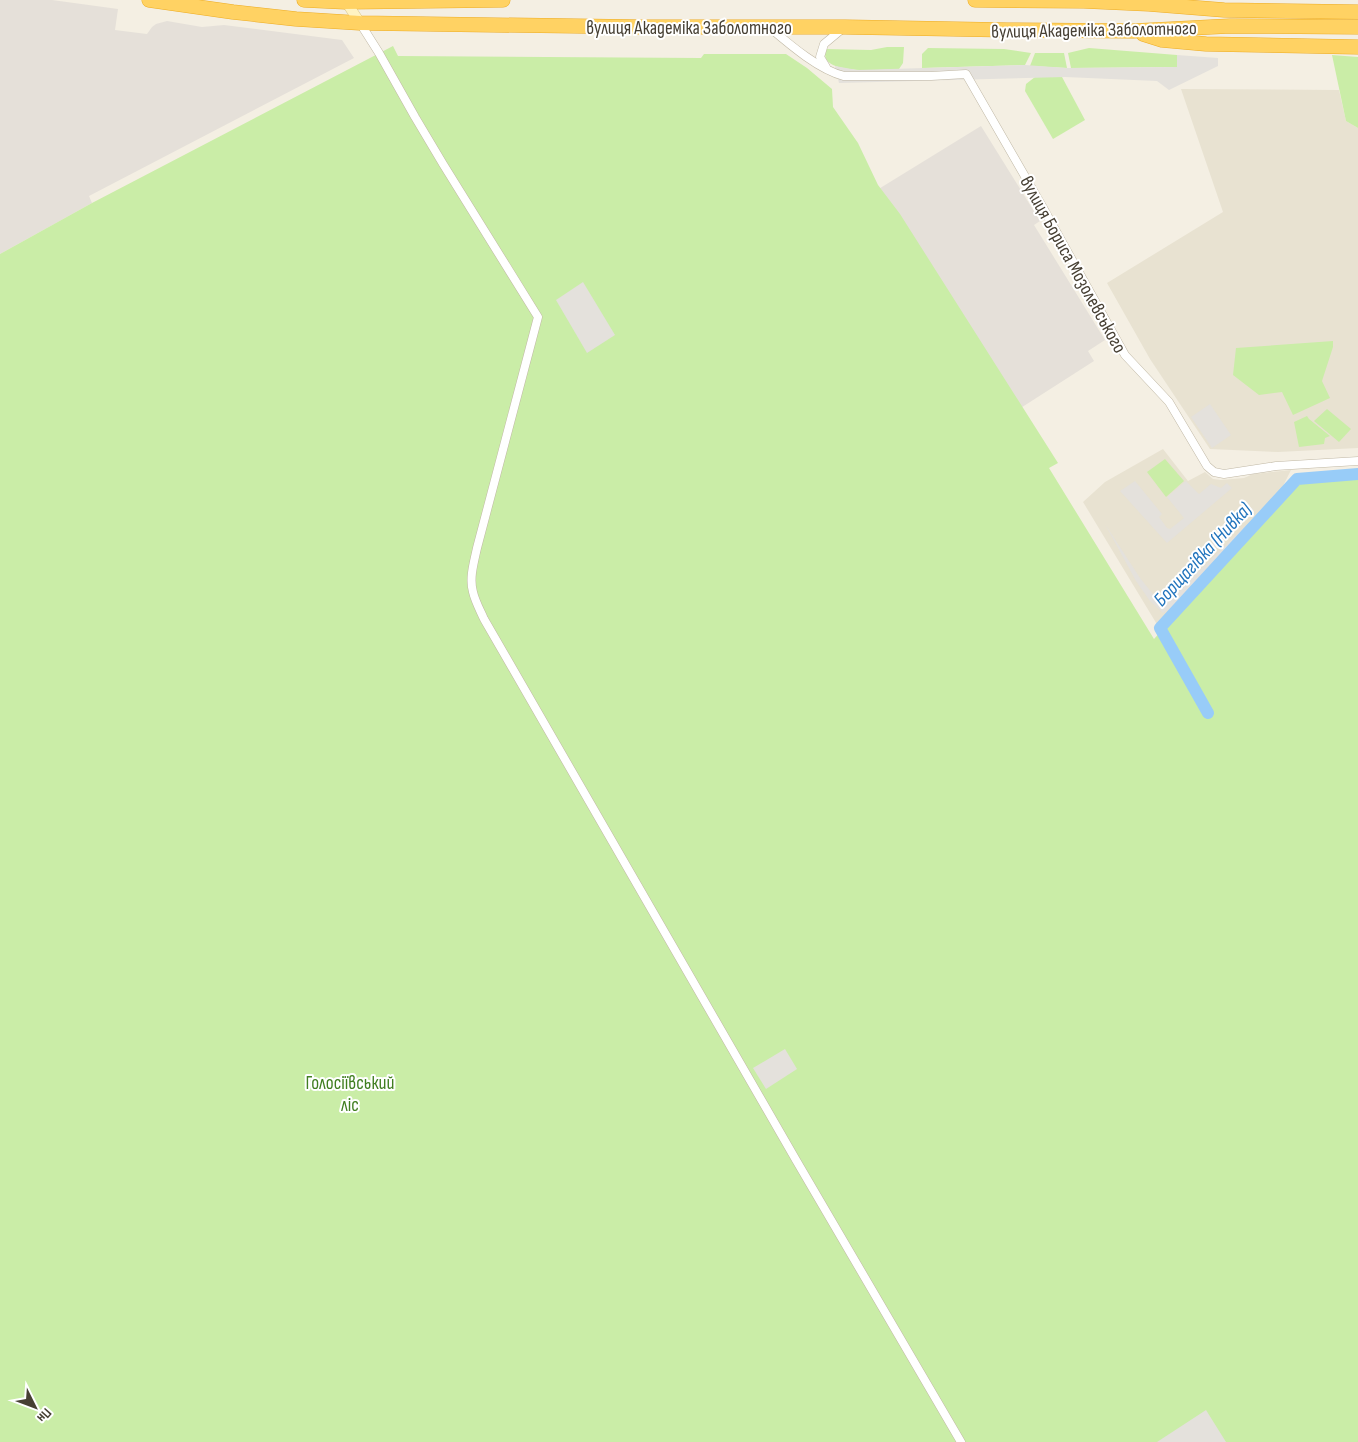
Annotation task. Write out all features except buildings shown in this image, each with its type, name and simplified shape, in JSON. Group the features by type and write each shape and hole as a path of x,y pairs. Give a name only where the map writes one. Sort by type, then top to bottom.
{"highway":[{"name":"вулиця Академіка Заболотного","path":"150,0 296,19 360,23 1133,31 1230,26 1358,27"},
{"path":"304,0 502,0"},
{"name":"вулиця Академіка Заболотного","path":"975,0 1084,1 1141,3 1224,10 1358,12"},
{"path":"1141,3 1164,0"},
{"path":"1133,31 1162,40 1177,42 1358,47"}],"street":[{"path":"346,1 379,53 438,157 538,317 477,548 472,575 473,591 478,604 516,675 961,1442"},
{"path":"769,27 789,44 828,70"},
{"path":"828,70 820,56 824,44 845,27"},
{"name":"вулиця Бориса Мозолевського","path":"828,70 844,76 966,74 1125,355 1169,402 1207,466 1214,472 1224,474 1276,466 1358,461"}],"shaded area":[{"path":"0,0 52,0 118,9 115,30 147,34 156,24 167,21 202,27 224,25 342,40 354,58 89,196 92,203 0,254"},
{"path":"1177,55 1218,58 1218,66 1169,90 1157,81 1065,77 839,83 835,66 857,70 1025,65 1067,68 1177,67"},
{"path":"1181,89 1339,90 1346,121 1358,128 1358,448 1278,452 1210,449 1150,359 1107,283 1223,212"},
{"path":"981,126 1040,221 1034,225 1105,340 1088,351 1094,361 1016,411 877,190"},
{"path":"583,282 615,335 587,353 556,300"},
{"path":"1210,404 1231,435 1212,448 1191,417"},
{"path":"1163,449 1188,481 1205,472 1213,479 1221,480 1291,470 1278,496 1158,626 1083,502 1105,482"},
{"path":"1135,481 1162,514 1159,517 1167,528 1170,529 1184,518 1167,497 1186,481 1199,494 1211,484 1221,488 1227,483 1232,488 1167,543 1120,491"},
{"path":"1252,508 1254,510 1176,582 1173,580"},
{"path":"1105,524 1140,578 1161,604 1169,601 1247,524 1250,527 1181,598 1163,613 1150,601 1136,581"},
{"path":"785,1049 797,1069 766,1089 753,1068"},
{"path":"1206,1410 1226,1442 1157,1442"}],"green space":[{"name":"Голосіївський ліс","path":"393,46 398,56 701,58 704,54 786,54 807,68 832,89 833,107 858,143 878,185 900,214 1058,463 1049,468 1154,639 1298,481 1358,476 1358,1442 0,1442 0,254 92,203"},
{"path":"887,47 904,47 903,63 899,69 854,70 831,64 826,58 826,49 871,50"},
{"path":"928,48 1004,49 1031,53 1025,65 922,68 922,54"},
{"path":"1089,48 1177,55 1178,67 1071,68 1068,53"},
{"path":"1035,53 1064,53 1067,68 1030,66"},
{"path":"1332,55 1358,57 1358,128 1346,121"},
{"path":"1035,77 1062,77 1085,120 1053,139 1025,91 1026,84"},
{"path":"1333,341 1333,347 1322,381 1330,398 1293,415 1282,392 1259,395 1233,375 1236,348"},
{"path":"1327,409 1351,429 1339,442 1314,421"},
{"path":"1307,416 1330,436 1325,438 1324,444 1299,447 1294,422"},
{"path":"1165,459 1184,481 1166,497 1147,472"}],"waterway":[{"name":"Борщагівка (Нивка)","path":"1208,713 1160,628 1297,479 1358,474"}]}
